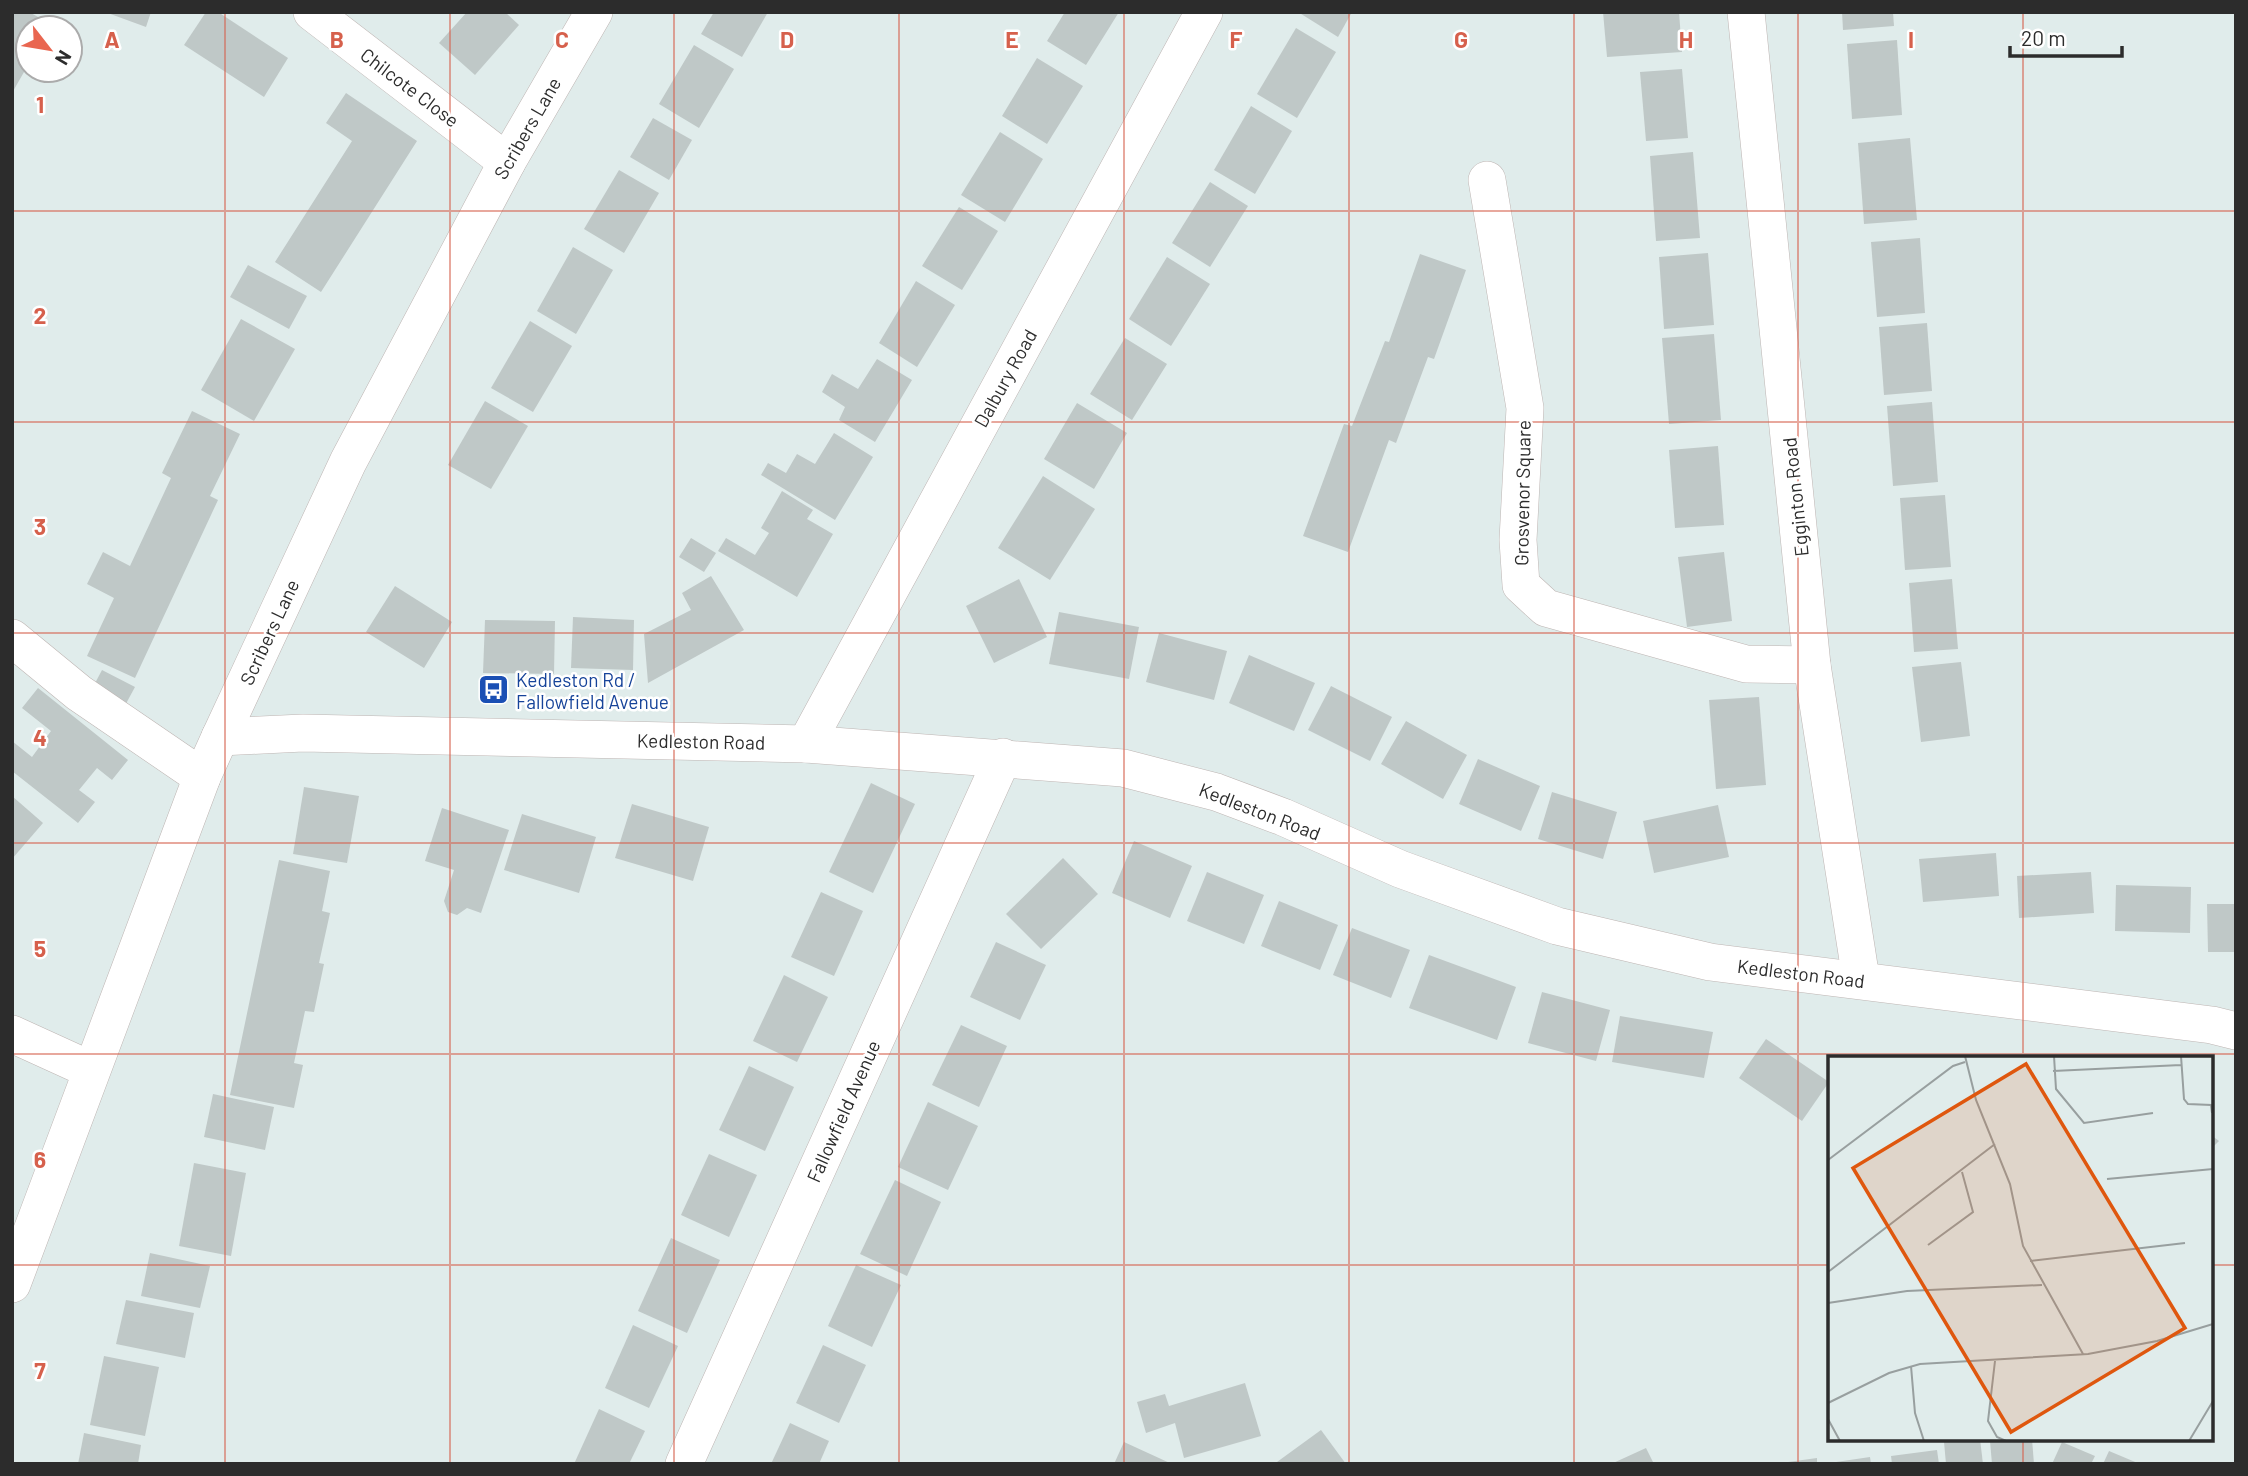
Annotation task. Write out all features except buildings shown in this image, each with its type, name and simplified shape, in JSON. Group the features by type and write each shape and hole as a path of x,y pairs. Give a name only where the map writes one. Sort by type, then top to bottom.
{"street":[{"name":"Chilcote Close","path":"312,12 507,162"},
{"name":"Scribers Lane","path":"12,1284 202,777 220,737 348,462 507,162 594,12"},
{"name":"Dalbury Road","path":"806,744 1204,12"},
{"name":"Egginton Road","path":"1746,12 1812,665 1861,979"},
{"name":"Grosvenor Square","path":"1487,180 1525,408 1518,540 1521,585 1546,608 1645,637 1746,664 1812,665"},
{"path":"12,638 79,693 202,777"},
{"name":"Kedleston Road","path":"220,737 331,734 806,744 1123,768 1216,792 1283,817 1400,869 1557,926 1710,962 2212,1025 2236,1031"},
{"name":"Fallowfield Avenue","path":"684,1464 1003,757"},
{"path":"12,1034 91,1070"}],"place":[{"name":"Kedleston Rd / Fallowfield Avenue","path":"493,690"}]}
